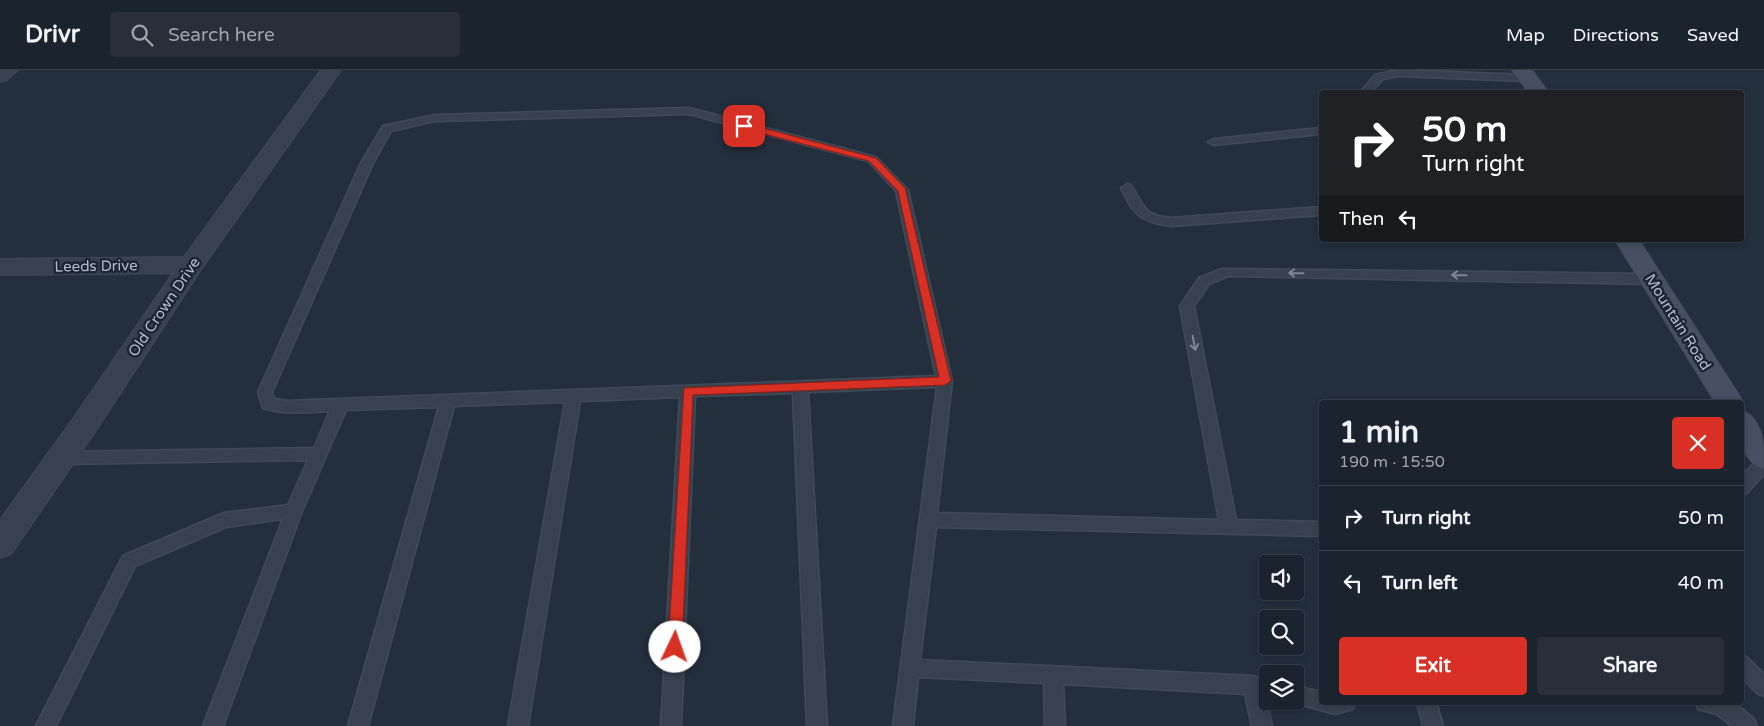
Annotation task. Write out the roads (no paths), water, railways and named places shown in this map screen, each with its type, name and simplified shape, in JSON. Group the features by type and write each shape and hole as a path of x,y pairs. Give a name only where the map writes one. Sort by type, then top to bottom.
{"main road":[{"name":"Mountain Road","path":"1628,242 1728,400"},
{"path":"1744,427 1764,457"}],"street":[{"path":"0,76 8,70"},
{"name":"Old Crown Drive","path":"0,545 192,266 331,70"},
{"name":"Leeds Drive","path":"0,267 192,266"}],"lane":[{"path":"1368,90 1379,77 1399,73 1530,80"},
{"path":"903,726 945,381 902,190 872,160 689,111 435,118 387,128 368,163 265,392 268,404 288,407 945,381"},
{"path":"1214,142 1319,131"},
{"path":"1127,188 1138,211 1151,220 1172,222 1319,211"},
{"path":"1229,527 1187,306 1204,281 1227,272 1650,279"},
{"path":"800,387 818,726"},
{"path":"671,726 688,391"},
{"path":"518,726 573,396"},
{"path":"358,726 448,401"},
{"path":"213,726 294,511 340,406"},
{"path":"61,458 319,454"},
{"path":"1744,485 1764,463"},
{"path":"46,726 129,561 224,520 294,511"},
{"path":"928,520 1319,529"},
{"path":"1744,667 1764,687"},
{"path":"910,668 1259,686"},
{"path":"1053,675 1055,726"},
{"path":"1304,697 1319,701"},
{"path":"1427,705 1433,726"},
{"path":"1718,705 1722,706 1747,726"},
{"path":"1261,710 1262,726"}]}
